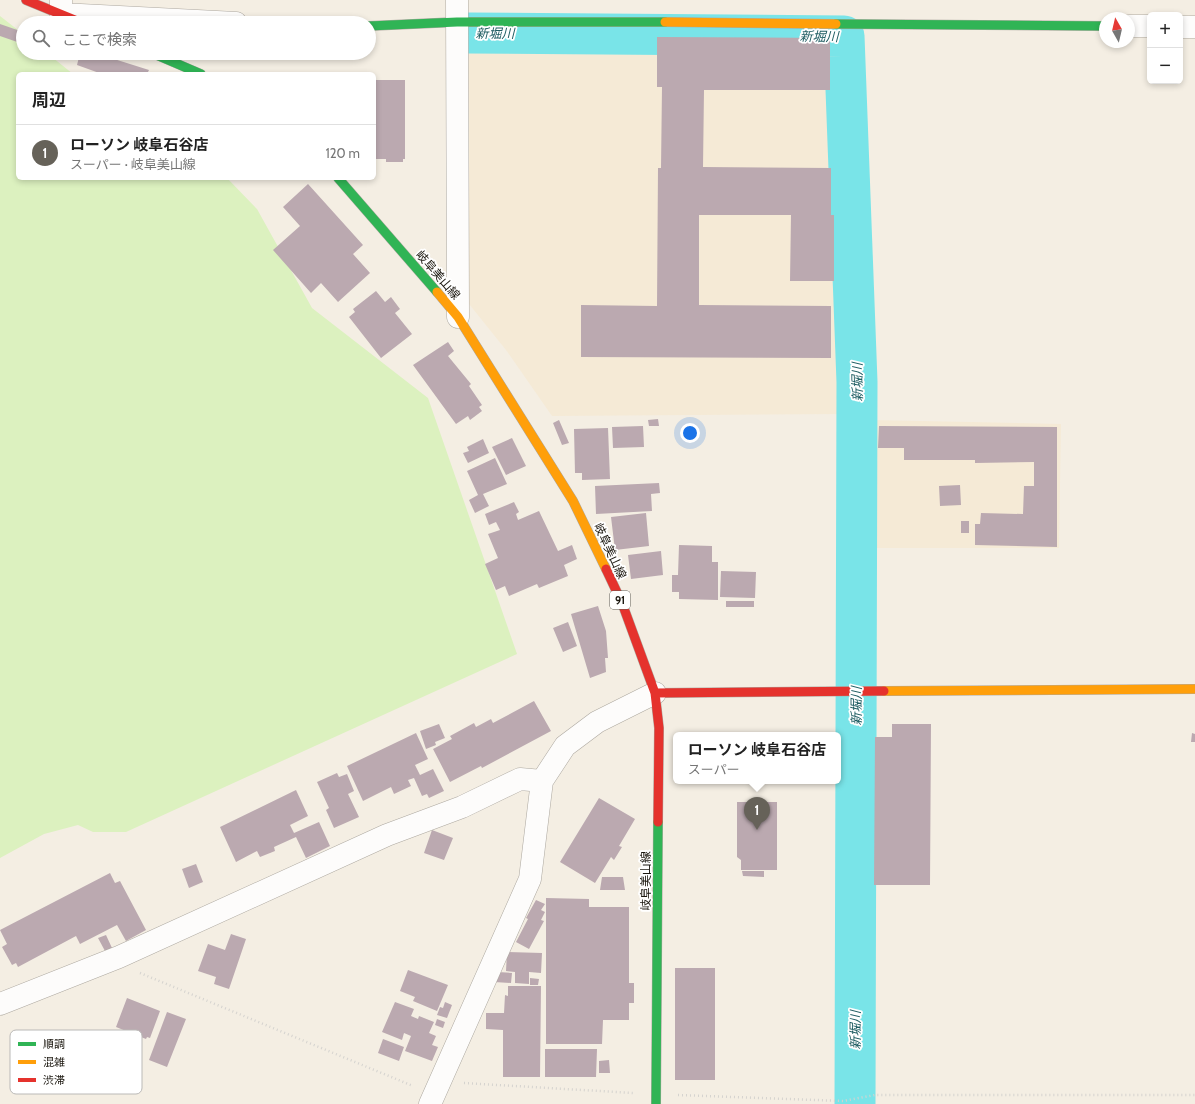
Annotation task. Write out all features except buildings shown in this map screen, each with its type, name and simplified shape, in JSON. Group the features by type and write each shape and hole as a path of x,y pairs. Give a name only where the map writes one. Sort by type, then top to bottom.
{"street":[{"path":"26,0 61,7 159,16"},
{"path":"457,0 458,317"},
{"path":"61,7 73,16"},
{"path":"376,26 457,22 650,22 1099,26"},
{"path":"1135,26 1147,26"},
{"path":"1183,27 1195,27"},
{"path":"168,60 196,72"},
{"name":"岐阜美山線","path":"340,180 458,317 573,501 622,603 655,693 658,728 656,1104"},
{"path":"434,1094 530,879 542,781 565,746 597,722 655,693 1195,689"},
{"path":"0,1004 119,956 387,835 462,807 520,779 542,781"}],"path":[{"path":"119,956 138,972 434,1094 656,1094 843,1101 875,1095 1195,1095"}],"shaded area":[{"path":"839,38 844,414 552,416 506,350 465,299 464,39"},
{"path":"871,420 1061,424 1059,548 872,548"}],"green space":[{"path":"0,16 16,29 16,60 56,60 71,72 16,72 16,180 229,180 257,209 312,308 428,398 517,654 126,832 93,832 78,825 44,834 0,858"}],"waterway":[{"name":"新堀川","path":"469,33 844,36 857,382 855,1104"}],"traffic: fast":[{"path":"376,26 457,22 665,22"},
{"path":"836,24 1099,26"},
{"path":"168,60 196,72"},
{"path":"340,180 437,292"},
{"path":"656,1104 658,822"}],"traffic: slow":[{"path":"665,22 836,24"},
{"path":"437,292 458,317 573,501 606,569"},
{"path":"884,691 1195,689"}],"traffic: jam":[{"path":"26,0 65,16"},
{"path":"606,569 622,603 655,693 659,728 658,822"},
{"path":"655,693 884,691"}],"place":[{"name":"ローソン 岐阜石谷店","path":"757,830"}]}
